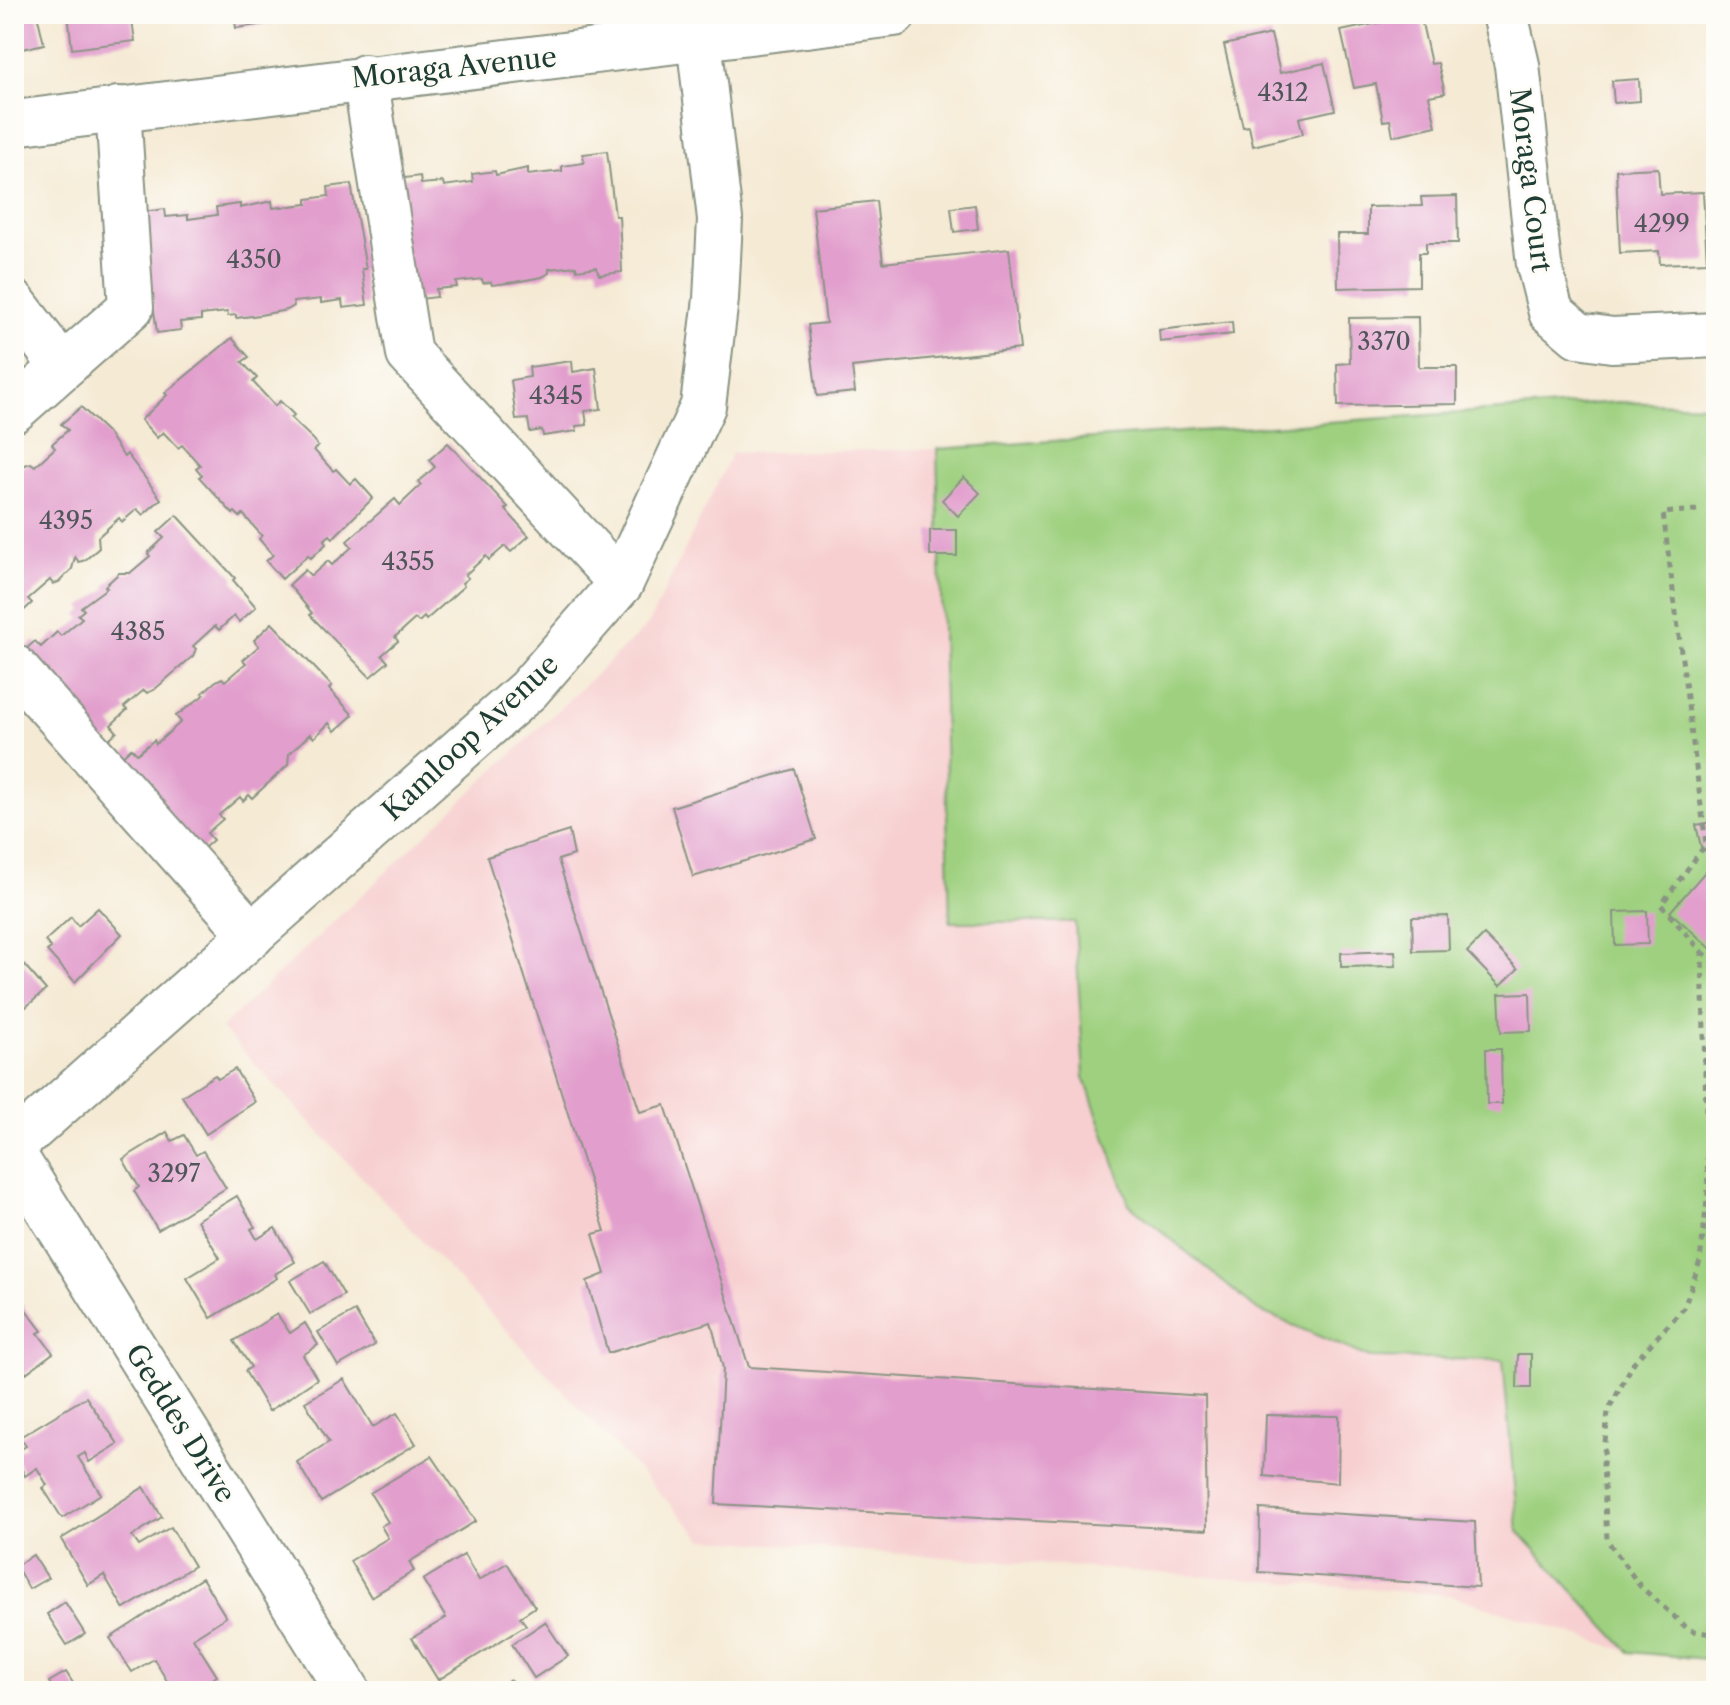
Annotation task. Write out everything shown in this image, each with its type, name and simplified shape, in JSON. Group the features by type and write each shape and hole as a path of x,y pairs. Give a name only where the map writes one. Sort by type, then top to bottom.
{"street":[{"name":"Moraga Avenue","path":"14,123 365,77 698,27 894,14"},
{"name":"Moraga Court","path":"1505,14 1517,65 1539,265 1551,312 1578,335 1612,340 1716,335"},
{"name":"Kamloop Avenue","path":"14,1145 528,690 621,583 703,406 716,299 720,219 698,27"},
{"path":"365,77 409,354 621,583"},
{"path":"14,410 61,365 131,307 118,109"},
{"path":"14,303 61,365"},
{"path":"14,667 252,935"},
{"name":"Geddes Drive","path":"14,1155 348,1691"}],"path":[{"path":"1697,510 1663,513 1706,844 1661,905 1702,952 1716,962"},
{"path":"1702,952 1708,1192 1700,1261 1684,1308 1634,1362 1608,1411 1603,1464 1607,1540 1640,1586 1689,1630 1716,1635"}],"shaded area":[{"path":"937,449 950,922 1075,921 1084,1077 1129,1204 1257,1310 1370,1358 1503,1360 1518,1531 1629,1652 1450,1595 703,1539 221,1028 648,625 732,453"}],"green space":[{"path":"1716,380 1716,1660 1629,1652 1518,1531 1503,1360 1370,1358 1257,1310 1129,1204 1084,1077 1075,922 950,922 937,449 1618,402 1707,405 1710,382"}],"building":[{"path":"14,14 37,14 44,44 14,51"},
{"path":"68,14 131,14 135,41 72,49"},
{"path":"234,14 279,14 280,22 236,28"},
{"path":"1420,14 1431,64 1438,63 1445,93 1429,96 1436,126 1393,136 1390,120 1383,121 1376,84 1354,88 1341,31"},
{"path":"1271,34 1280,73 1324,63 1335,110 1299,118 1303,134 1253,146 1249,126 1243,127 1224,45"},
{"path":"1639,79 1640,101 1614,103 1612,81"},
{"path":"607,151 615,216 619,216 622,272 599,275 597,267 577,270 576,266 549,269 549,273 542,277 515,282 492,285 491,282 483,283 482,279 456,282 457,287 436,289 437,297 412,300 396,179 420,176 421,184 443,182 444,186 473,182 472,174 495,171 496,175 528,168 528,175 562,171 562,166 584,163 583,154"},
{"path":"1658,168 1660,194 1703,192 1707,262 1660,264 1659,251 1620,253 1616,170"},
{"path":"351,184 366,269 362,269 367,305 343,308 342,300 321,303 321,299 293,302 294,306 287,310 260,315 236,318 236,315 228,316 227,312 201,315 201,320 180,322 181,330 157,333 141,212 165,209 166,217 188,215 188,219 217,215 216,207 240,204 240,208 272,201 273,208 307,204 307,199 329,196 328,187"},
{"path":"1457,196 1458,243 1426,243 1426,253 1419,253 1419,286 1338,288 1337,234 1368,234 1368,207 1422,206 1421,197"},
{"path":"876,201 883,263 1009,249 1020,349 852,367 855,392 817,396 808,325 826,323 813,208"},
{"path":"975,205 978,229 954,232 951,208"},
{"path":"1418,317 1419,367 1457,367 1457,404 1338,406 1337,364 1350,363 1349,318"},
{"path":"1232,322 1233,334 1160,342 1159,330"},
{"path":"232,338 249,357 242,362 257,378 253,382 275,406 280,401 294,415 291,418 315,441 318,447 314,450 333,471 336,469 350,484 356,479 373,498 333,538 330,535 324,540 326,544 311,558 308,555 282,579 266,561 273,555 259,539 262,536 243,514 240,517 235,512 233,514 199,477 202,475 196,468 200,465 182,445 178,448 163,432 157,438 141,420 167,395 165,393"},
{"path":"572,361 573,372 596,368 601,409 585,411 587,425 576,426 577,431 543,436 542,430 530,432 528,419 516,420 511,380 530,377 529,367"},
{"path":"81,407 107,432 124,457 127,454 161,499 143,515 137,509 122,522 119,518 98,537 99,548 85,560 79,562 75,557 72,569 59,582 53,584 50,580 28,599 32,603 17,617 22,624 14,631 14,475 25,465 31,463 35,466 55,448 52,444 68,430 61,424"},
{"path":"448,443 508,507 505,509 529,536 511,552 505,546 489,560 486,556 465,575 468,578 462,583 464,586 426,620 424,617 419,622 415,619 395,637 398,641 382,655 388,662 370,677 310,615 312,613 289,585 305,570 311,576 328,561 332,565 352,547 347,541 395,499 400,505 435,467 429,460"},
{"path":"964,477 980,493 958,516 942,500"},
{"path":"177,515 235,578 233,580 256,607 239,622 234,616 219,630 215,626 193,646 196,649 193,656 154,690 147,693 144,690 124,707 127,710 111,725 117,732 98,748 17,657 35,641 41,647 57,632 61,636 82,618 78,615 84,610 81,607 107,588 105,586 119,573 130,573 150,556 148,553 164,538 158,532"},
{"path":"930,530 957,530 957,556 930,556"},
{"path":"272,623 332,686 329,689 353,715 335,731 329,723 314,738 310,734 289,754 288,765 252,798 249,795 243,801 240,797 219,815 223,819 207,833 213,840 194,857 113,765 131,748 137,754 154,740 156,744 181,722 176,716 204,695 202,693 216,681 222,678 225,681 246,663 243,660 259,646 254,640"},
{"path":"794,769 816,839 693,877 672,807"},
{"path":"1716,821 1716,848 1702,851 1696,825"},
{"path":"569,831 574,855 558,860 640,1112 665,1105 749,1367 1205,1396 1207,1530 716,1504 723,1368 711,1322 608,1353 587,1281 605,1274 593,1234 605,1231 487,857"},
{"path":"1711,865 1716,869 1716,953 1670,912"},
{"path":"98,908 122,934 75,982 47,951 51,948 45,941 71,917 78,926"},
{"path":"1647,911 1648,944 1615,945 1614,912"},
{"path":"1448,916 1449,950 1413,951 1412,917"},
{"path":"1484,935 1518,969 1500,986 1467,952"},
{"path":"1395,951 1396,966 1341,967 1341,953"},
{"path":"14,953 46,990 14,1017"},
{"path":"1530,993 1531,1031 1501,1032 1499,994"},
{"path":"1486,1049 1501,1049 1502,1104 1487,1104"},
{"path":"235,1069 255,1102 206,1134 182,1096 215,1075 218,1079"},
{"path":"167,1132 172,1141 184,1135 196,1155 203,1151 226,1188 158,1230 134,1191 139,1187 123,1159"},
{"path":"237,1196 255,1227 251,1229 257,1239 275,1228 295,1262 275,1274 277,1278 211,1318 187,1278 220,1258 197,1220"},
{"path":"324,1261 344,1295 310,1314 290,1281"},
{"path":"14,1294 42,1331 38,1333 53,1353 22,1376 14,1365"},
{"path":"355,1311 375,1345 338,1366 318,1332"},
{"path":"277,1314 290,1333 305,1323 318,1345 303,1355 317,1379 269,1411 245,1371 251,1367 234,1341"},
{"path":"1518,1354 1531,1354 1531,1388 1517,1388"},
{"path":"344,1379 373,1427 397,1413 416,1444 321,1502 297,1462 329,1442 305,1402"},
{"path":"86,1397 118,1444 89,1462 85,1453 78,1457 101,1494 62,1518 43,1488 47,1485 37,1468 25,1476 14,1454 26,1446 20,1437"},
{"path":"1266,1415 1339,1416 1338,1483 1264,1476"},
{"path":"432,1456 476,1521 409,1562 414,1571 371,1597 350,1561 388,1538 381,1526 388,1522 370,1493"},
{"path":"144,1487 162,1517 132,1536 139,1546 171,1527 194,1566 124,1609 104,1575 88,1585 61,1539"},
{"path":"1260,1509 1475,1522 1478,1587 1259,1572"},
{"path":"33,1555 48,1578 29,1589 16,1566"},
{"path":"464,1555 479,1580 507,1563 535,1607 520,1617 526,1625 438,1680 412,1638 446,1618 423,1580"},
{"path":"202,1578 226,1617 193,1638 217,1676 193,1691 173,1691 154,1659 132,1672 110,1638"},
{"path":"65,1602 85,1634 67,1645 47,1614"},
{"path":"545,1622 568,1656 534,1678 512,1644"},
{"path":"66,1672 78,1691 55,1691 49,1682"},
{"path":"510,1680 517,1691 491,1691"}]}
